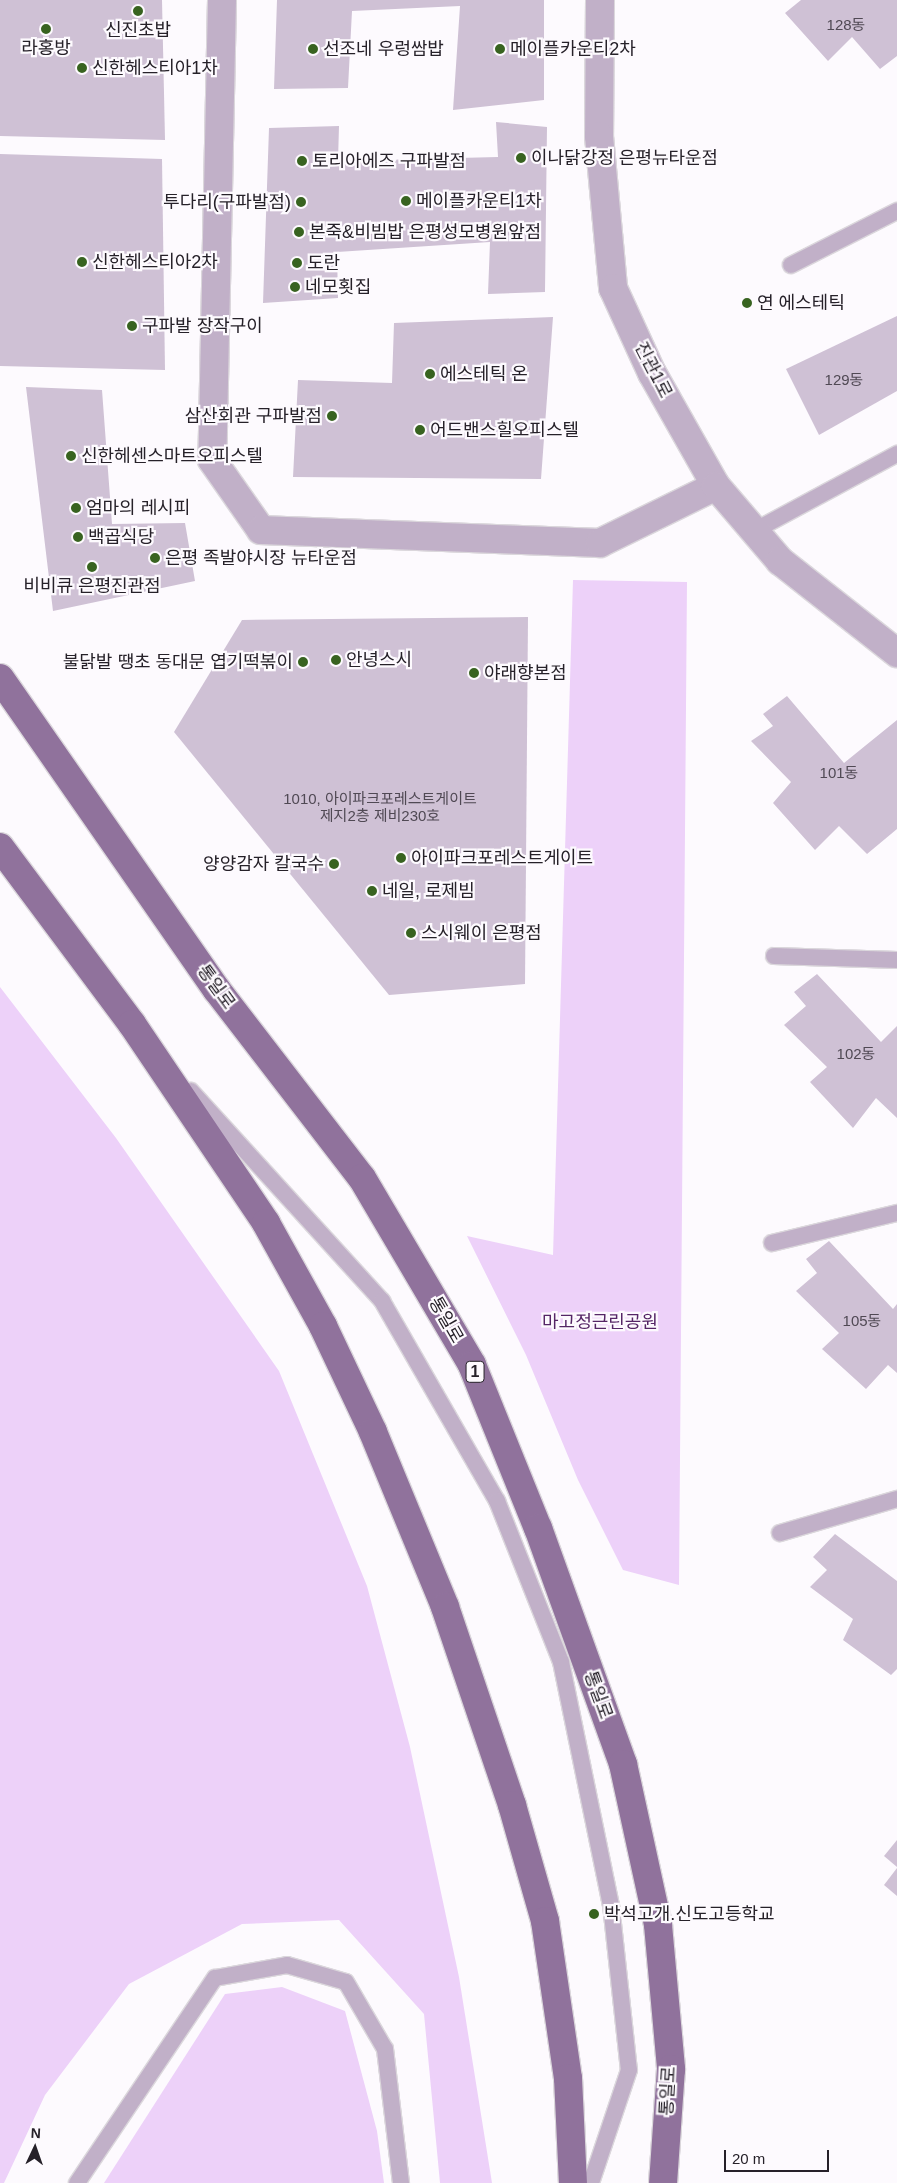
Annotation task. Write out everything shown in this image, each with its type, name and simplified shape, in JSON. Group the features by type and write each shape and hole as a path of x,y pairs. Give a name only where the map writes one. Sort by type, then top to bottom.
{"main road":[{"name":"통일로","path":"0,678 217,990 362,1178 472,1365 538,1528 623,1764 658,1925 671,2069 663,2183"},
{"path":"0,846 132,1024 266,1223 323,1326 373,1432 445,1607 512,1805 545,1920 568,2078 574,2183"}],"street":[{"path":"222,0 212,460 261,530 600,542 716,486"},
{"name":"진관1로","path":"600,0 599,136 613,288 652,373 716,486 752,532 780,561 897,653"}],"lane":[{"path":"791,266 897,211"},
{"path":"752,532 897,454"},
{"path":"774,956 897,960"},
{"path":"132,1024 382,1301 497,1501 561,1662 611,1905 629,2070 591,2183"},
{"path":"772,1243 897,1213"},
{"path":"780,1533 897,1499"},
{"path":"77,2183 215,1978 288,1965 346,1982 385,2049 401,2183"}],"green space":[{"name":"마고정근린공원","path":"573,580 687,582 679,1585 623,1570 578,1480 526,1355 467,1236 553,1255"},
{"path":"0,987 116,1138 279,1371 367,1586 410,1747 459,1977 492,2183 440,2183 424,2014 339,1920 242,1924 129,1984 45,2095 4,2183 0,2183"},
{"path":"282,1987 345,2011 377,2131 384,2183 104,2183 225,1994"}],"building":[{"name":"신한헤스티아1차","path":"0,0 162,0 165,140 0,136"},
{"name":"메이플카운티2차","path":"277,0 544,0 544,100 453,110 460,6 352,11 348,88 274,89"},
{"path":"801,0 897,0 897,56 880,69 852,37 828,61 785,13"},
{"name":"메이플카운티1차","path":"496,122 547,127 545,292 488,294 490,242 337,252 338,298 263,303 269,128 339,126 338,161 498,157"},
{"name":"신한헤스티아2차","path":"0,154 162,159 165,370 0,366"},
{"path":"897,316 897,391 819,435 786,369"},
{"name":"어드밴스힐오피스텔","path":"553,317 541,479 293,477 298,380 392,383 394,323"},
{"name":"신한헤센스마트오피스텔","path":"26,387 102,390 112,524 185,523 195,581 53,611"},
{"name":"아이파크포레스트게이트","path":"528,617 525,984 389,995 174,732 242,620"},
{"path":"787,696 844,763 897,720 897,829 867,854 839,826 815,850 773,803 791,782 751,741 773,726 763,714"},
{"path":"817,974 881,1042 897,1026 897,1118 876,1098 853,1128 810,1082 827,1067 784,1025 806,1006 794,992"},
{"path":"829,1241 893,1309 897,1304 897,1373 888,1365 866,1389 822,1349 839,1333 796,1291 817,1273 806,1259"},
{"path":"835,1534 897,1581 897,1669 891,1675 843,1640 853,1619 810,1587 827,1570 813,1557"},
{"path":"897,1840 897,1867 884,1856"},
{"path":"897,1868 897,1896 884,1885"}],"place":[{"name":"신진초밥","path":"138,11"},
{"name":"라홍방","path":"46,29"},
{"name":"선조네 우렁쌈밥","path":"313,49"},
{"name":"메이플카운티2차","path":"500,49"},
{"name":"신한헤스티아1차","path":"82,68"},
{"name":"이나닭강정 은평뉴타운점","path":"521,158"},
{"name":"토리아에즈 구파발점","path":"302,161"},
{"name":"메이플카운티1차","path":"406,201"},
{"name":"투다리(구파발점)","path":"301,202"},
{"name":"본죽&비빔밥 은평성모병원앞점","path":"299,232"},
{"name":"신한헤스티아2차","path":"82,262"},
{"name":"도란","path":"297,263"},
{"name":"네모횟집","path":"295,287"},
{"name":"연 에스테틱","path":"747,303"},
{"name":"구파발 장작구이","path":"132,326"},
{"name":"에스테틱 온","path":"430,374"},
{"name":"삼산회관 구파발점","path":"332,416"},
{"name":"어드밴스힐오피스텔","path":"420,430"},
{"name":"신한헤센스마트오피스텔","path":"71,456"},
{"name":"엄마의 레시피","path":"76,508"},
{"name":"백곱식당","path":"78,537"},
{"name":"은평 족발야시장 뉴타운점","path":"155,558"},
{"name":"비비큐 은평진관점","path":"92,567"},
{"name":"안녕스시","path":"336,660"},
{"name":"불닭발 땡초 동대문 엽기떡볶이","path":"303,662"},
{"name":"야래향본점","path":"474,673"},
{"name":"아이파크포레스트게이트","path":"401,858"},
{"name":"양양감자 칼국수","path":"334,864"},
{"name":"네일, 로제빔","path":"372,891"},
{"name":"스시웨이 은평점","path":"411,933"},
{"name":"박석고개.신도고등학교","path":"594,1914"}]}
